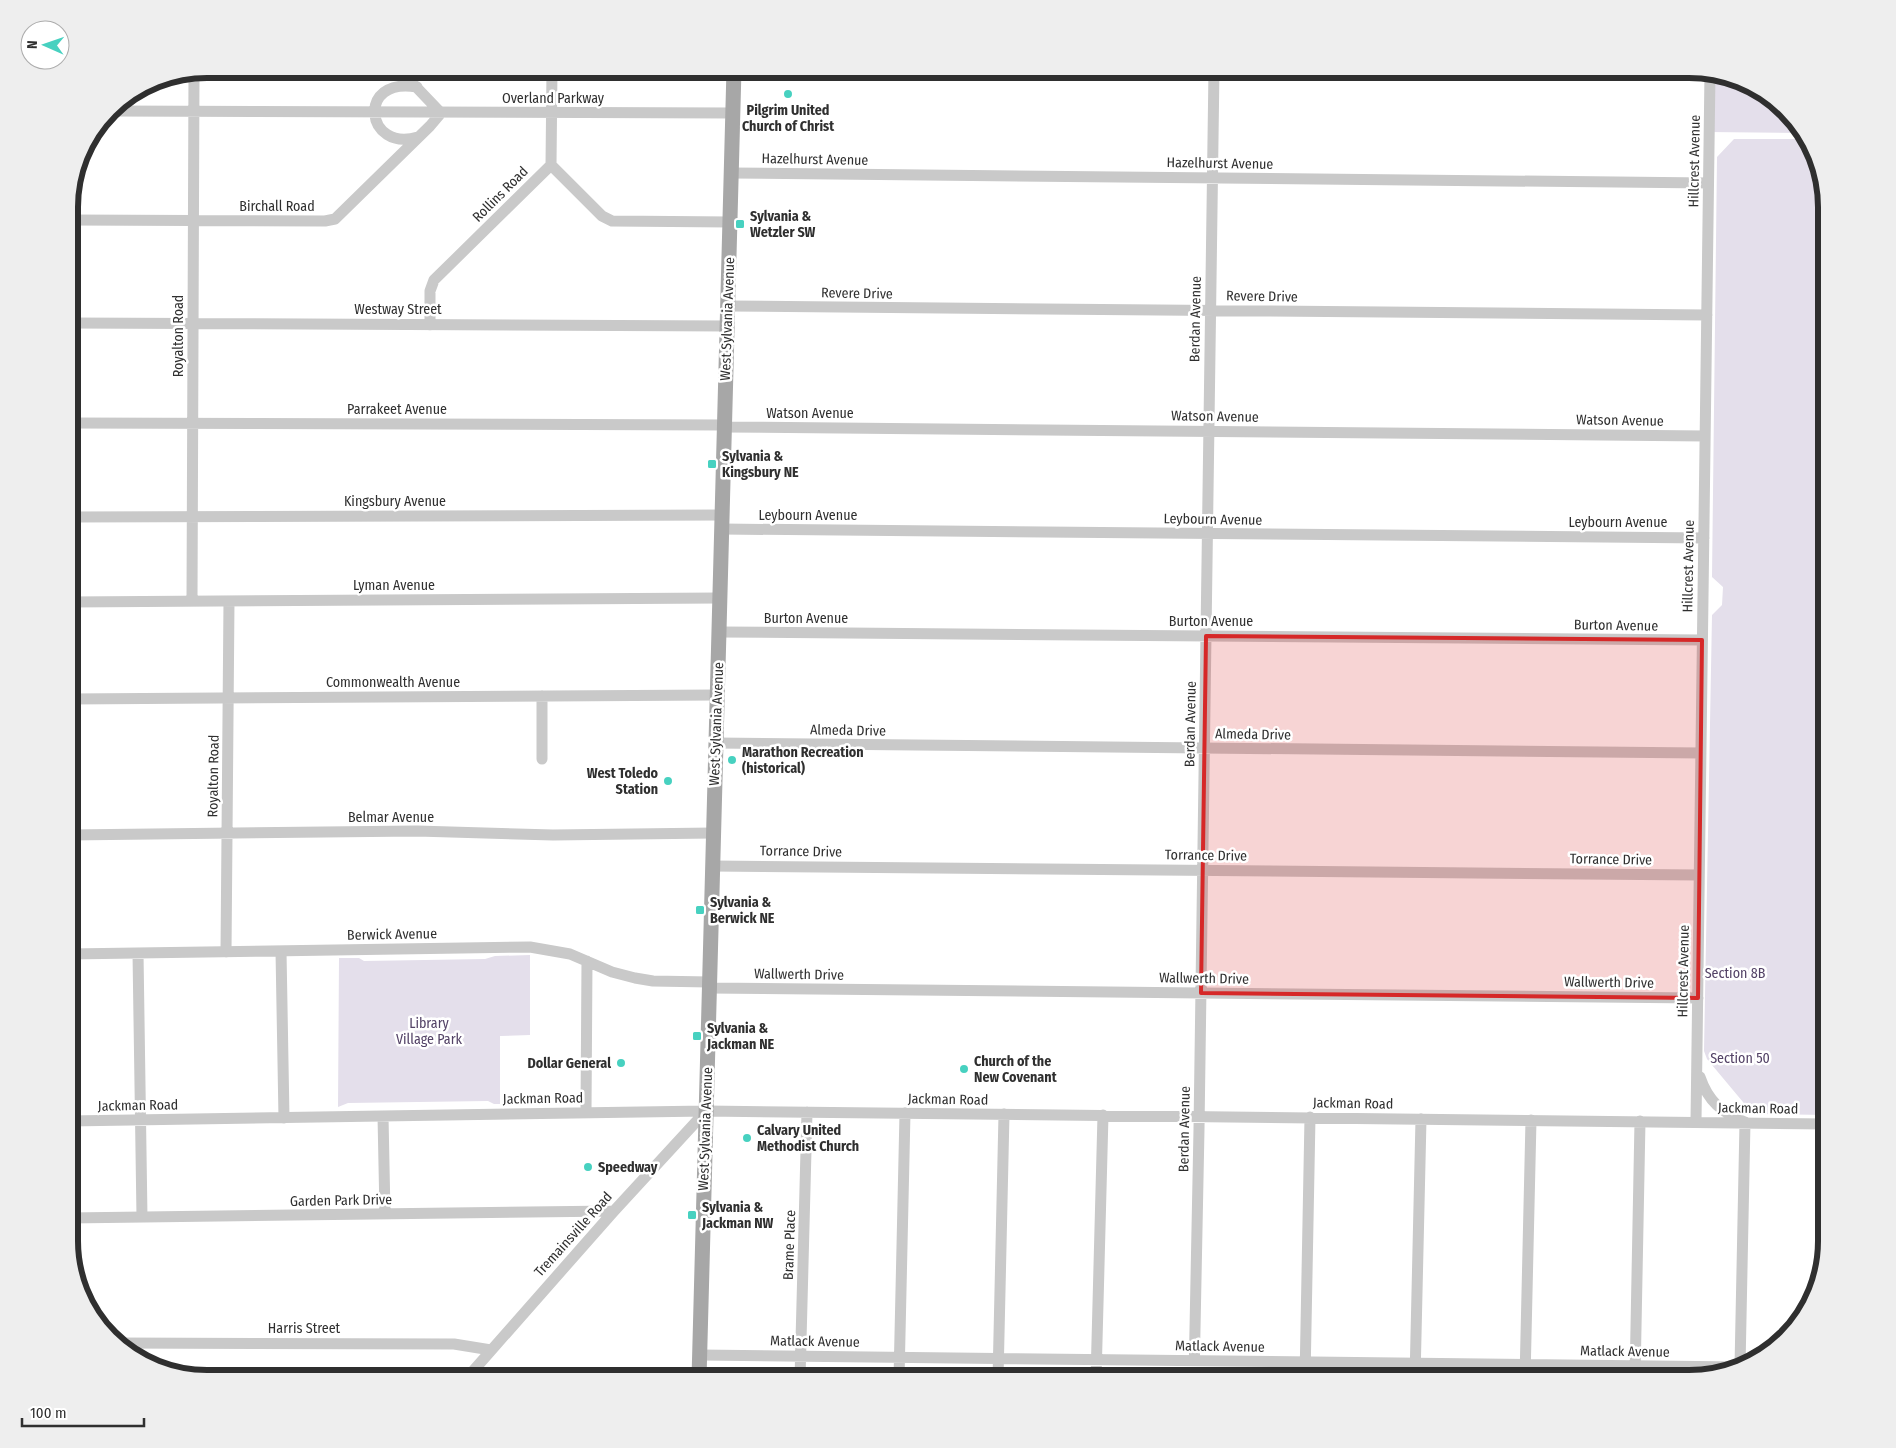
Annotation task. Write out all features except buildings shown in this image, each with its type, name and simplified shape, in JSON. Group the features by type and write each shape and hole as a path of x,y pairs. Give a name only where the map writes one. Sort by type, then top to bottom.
{"main road":[{"name":"West Sylvania Avenue","path":"699,1370 734,78"}],"street":[{"name":"Berdan Avenue","path":"1194,1370 1200,1116 1214,77"},
{"name":"Royalton Road","path":"192,602 194,78"},
{"path":"407,78 440,113"},
{"path":"552,78 551,165 602,216 612,221 730,222"},
{"name":"Hillcrest Avenue","path":"1696,1122 1710,80"},
{"path":"417,88 402,86 389,89 377,102 374,112 377,124 391,136 408,140 418,137"},
{"name":"Overland Parkway","path":"120,111 732,113"},
{"name":"Birchall Road","path":"78,220 325,221 336,219 430,126 440,113"},
{"name":"Rollins Road","path":"430,325 430,290 434,280 551,165"},
{"name":"Hazelhurst Avenue","path":"731,173 1708,183"},
{"name":"Revere Drive","path":"727,306 1707,315"},
{"name":"Westway Street","path":"78,323 727,326"},
{"name":"Parrakeet Avenue","path":"78,423 724,426"},
{"name":"Watson Avenue","path":"724,426 1705,436"},
{"name":"Kingsbury Avenue","path":"78,517 722,522"},
{"name":"Leybourn Avenue","path":"722,522 1208,534 1704,538"},
{"name":"Lyman Avenue","path":"78,602 720,598"},
{"name":"Royalton Road","path":"226,952 229,601"},
{"name":"Burton Avenue","path":"719,632 1702,640"},
{"name":"Commonwealth Avenue","path":"78,698 717,695"},
{"path":"542,696 542,759"},
{"name":"Almeda Drive","path":"716,743 1701,753"},
{"name":"Belmar Avenue","path":"78,835 417,831 553,835 713,833"},
{"name":"Torrance Drive","path":"712,866 1699,875"},
{"name":"Berwick Avenue","path":"78,954 530,947 558,951 612,972 635,978 709,985"},
{"path":"281,951 284,1118"},
{"path":"138,953 142,1217"},
{"path":"586,1112 587,961"},
{"name":"Wallwerth Drive","path":"709,985 1201,993 1698,998"},
{"name":"Hillcrest Avenue","path":"1697,1061 1704,1090 1715,1106 1732,1117 1745,1122"},
{"name":"Jackman Road","path":"78,1121 706,1111 1818,1124"},
{"name":"Tremainsville Road","path":"474,1370 614,1211 706,1111"},
{"name":"Brame Place","path":"800,1370 807,1112"},
{"path":"899,1370 905,1113"},
{"path":"998,1370 1004,1114"},
{"path":"1096,1370 1103,1115"},
{"path":"384,1116 385,1214"},
{"path":"1305,1370 1310,1118"},
{"path":"1416,1370 1421,1119"},
{"path":"1526,1370 1531,1120"},
{"path":"1636,1370 1640,1121"},
{"path":"1740,1360 1745,1122"},
{"name":"Garden Park Drive","path":"78,1218 614,1211"},
{"name":"Harris Street","path":"127,1343 454,1344 492,1350"},
{"name":"Matlack Avenue","path":"700,1355 1719,1367"}],"highlighted area":[{"path":"1206,636 1702,640 1698,998 1201,993"}],"green space":[{"path":"1711,80 1731,84 1754,95 1768,104 1795,133 1708,132"},
{"path":"1734,139 1799,139 1812,165 1817,190 1818,1115 1753,1114 1707,1059 1704,1051 1712,615 1722,605 1723,587 1712,577 1717,157"},
{"name":"Library Village Park","path":"530,955 530,1035 500,1036 500,1104 488,1101 348,1103 338,1107 339,958 359,958 364,961 485,959 495,956"}],"place":[{"name":"Pilgrim United Church of Christ","path":"788,94"},
{"name":"Sylvania & Wetzler SW","path":"740,224"},
{"name":"Sylvania & Kingsbury NE","path":"712,464"},
{"name":"Marathon Recreation (historical)","path":"732,760"},
{"name":"West Toledo Station","path":"668,781"},
{"name":"Sylvania & Berwick NE","path":"700,910"},
{"name":"Sylvania & Jackman NE","path":"697,1036"},
{"name":"Dollar General","path":"621,1063"},
{"name":"Church of the New Covenant","path":"964,1069"},
{"name":"Calvary United Methodist Church","path":"747,1138"},
{"name":"Speedway","path":"588,1167"},
{"name":"Sylvania & Jackman NW","path":"692,1215"}],"park label":[{"name":"Section 8B","path":"1735,973"},
{"name":"Section 50","path":"1740,1058"}]}
